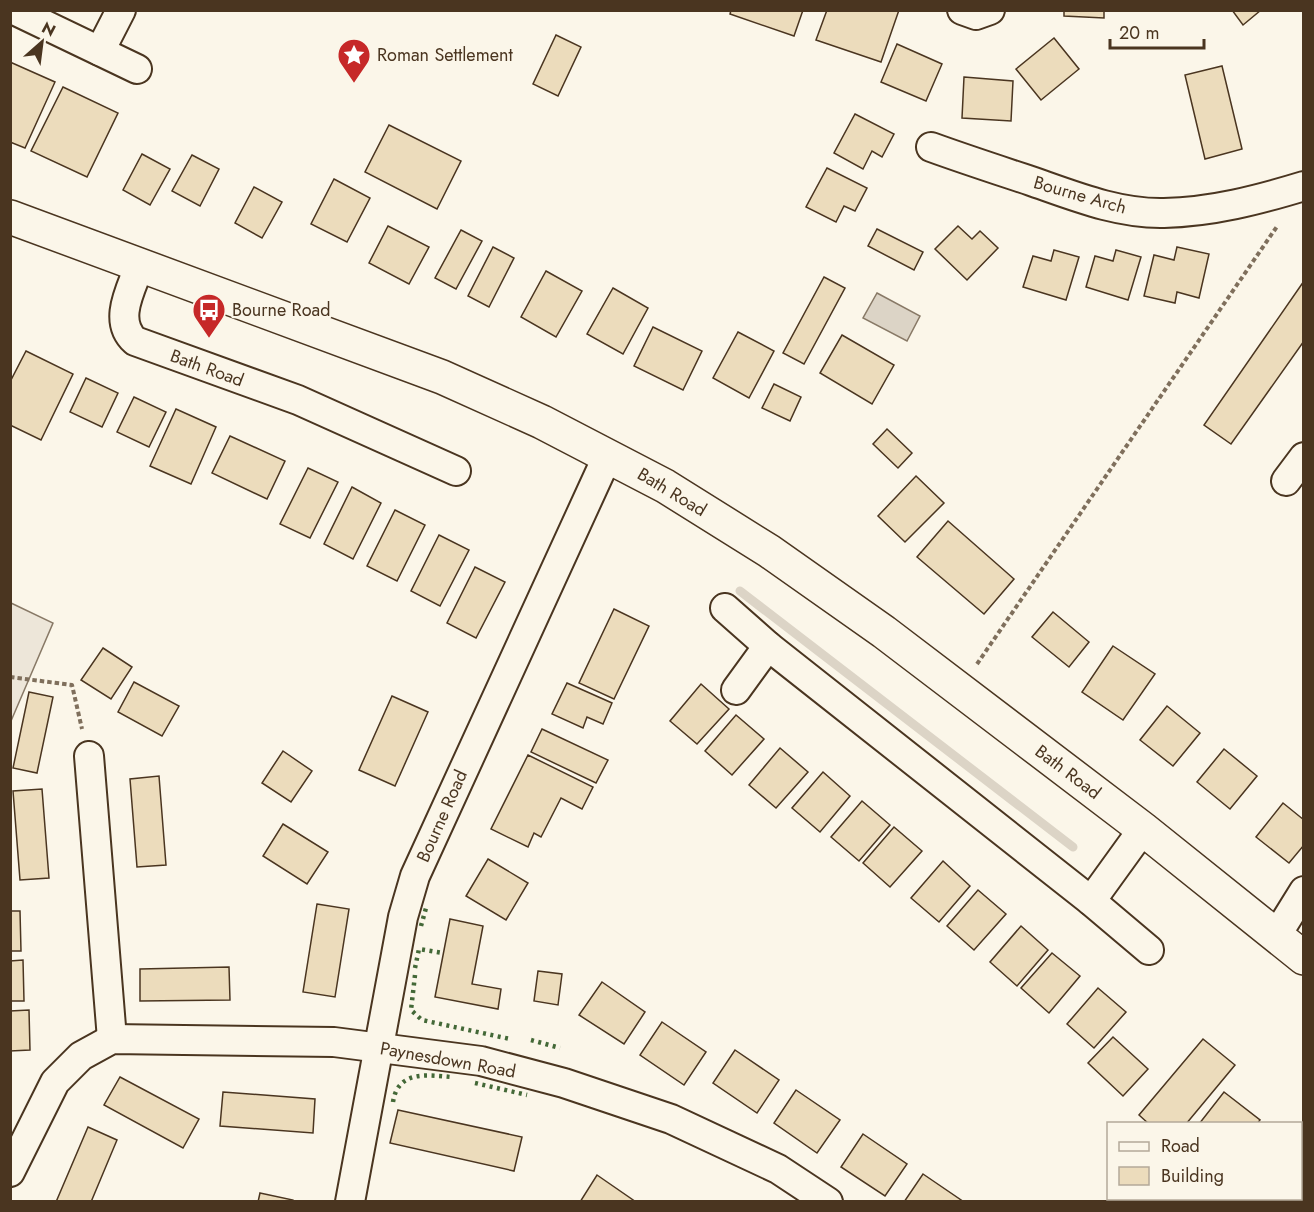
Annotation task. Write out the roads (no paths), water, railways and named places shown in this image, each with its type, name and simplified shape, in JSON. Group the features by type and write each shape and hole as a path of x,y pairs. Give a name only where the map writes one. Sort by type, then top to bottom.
{"main road":[{"name":"Bath Road","path":"10,217 442,377 542,422 665,486 769,551 884,632 1143,829 1304,958"}],"street":[{"path":"14,10 137,69"},
{"path":"100,51 121,10"},
{"path":"962,10 976,15 990,10"},
{"name":"Bourne Arch","path":"931,147 1093,203 1128,210 1163,213 1210,209 1259,199 1304,186"},
{"name":"Bath Road","path":"140,264 123,314 126,331 135,341 298,400 456,471"},
{"name":"Bourne Road","path":"350,1202 403,917 415,876 608,455"},
{"path":"1286,481 1304,457"},
{"path":"725,608 768,646 1091,901 1149,950"},
{"path":"736,690 768,646"},
{"path":"89,756 112,1039"},
{"path":"1091,901 1143,829"},
{"path":"1276,936 1304,891"},
{"name":"Paynesdown Road","path":"10,1172 55,1082 81,1056 112,1039 334,1042 481,1061 564,1083 671,1119 778,1169 828,1202"}],"waterway":[{"path":"740,591 1073,847"}],"place":[{"name":"Roman Settlement","path":"354,84"},
{"name":"Bourne Road","path":"209,339"}]}
